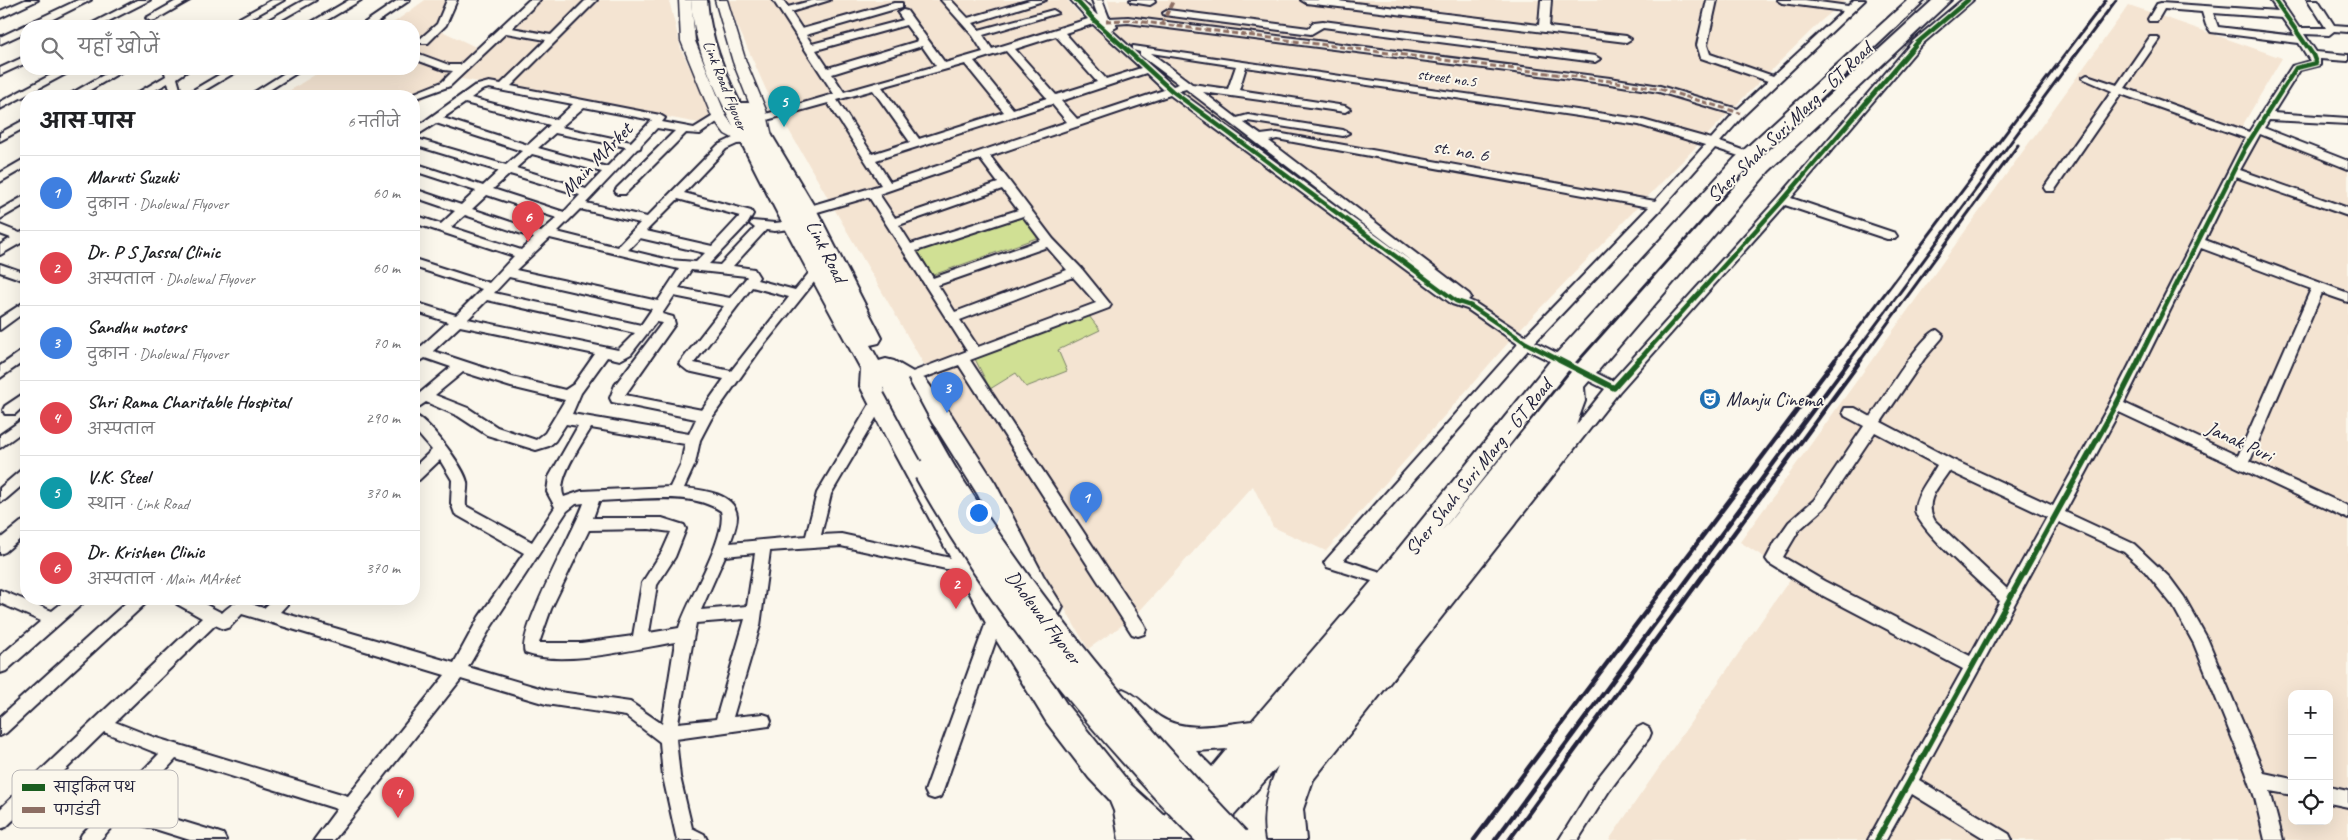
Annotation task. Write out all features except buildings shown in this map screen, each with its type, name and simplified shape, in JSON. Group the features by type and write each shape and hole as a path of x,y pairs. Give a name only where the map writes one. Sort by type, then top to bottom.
{"main road":[{"name":"Link Road Flyover","path":"699,0 700,16 708,49 722,85 754,127"},
{"name":"Link Road Flyover","path":"711,0 712,17 720,50 734,86 754,127"},
{"name":"Sher Shah Suri Marg - GT Road","path":"1193,840 1260,732 1388,580 1562,362 1749,156 1917,0"},
{"name":"Sher Shah Suri Marg - GT Road","path":"1163,838 1220,794 1319,700 1578,379 1762,167 1943,0"},
{"name":"Link Road","path":"754,127 807,211 887,382"},
{"name":"Link Road","path":"754,127 792,224 817,271 887,382"},
{"path":"1280,840 1278,806 1290,769 1566,425 1574,401 1578,379"},
{"path":"1163,838 1099,769 1057,714 996,617 969,568 887,382 917,385 944,422 987,490 1034,582 1077,647 1114,694 1154,729 1220,794"},
{"name":"Dholewal Flyover","path":"887,382 938,494 1008,602 1123,746 1212,840"},
{"name":"Dholewal Flyover","path":"887,382 953,487 1064,646 1182,784 1237,840"},
{"path":"1154,729 1175,736 1214,738 1260,732"},
{"path":"1118,790 1128,811 1133,840"}],"street":[{"path":"0,15 34,0"},
{"path":"44,20 86,0"},
{"path":"104,20 146,0 151,20"},
{"path":"158,20 186,0"},
{"path":"241,20 279,0"},
{"path":"274,20 311,0"},
{"path":"321,20 356,0"},
{"path":"374,20 405,0"},
{"path":"424,41 441,25 452,0"},
{"path":"420,93 446,84 535,0"},
{"path":"503,88 592,0"},
{"path":"679,0 685,38 688,41 719,117 730,131 754,127 836,98 967,60 1061,30 1101,20 1128,20 1162,24 1642,86 1660,89 1740,113"},
{"path":"685,0 688,41"},
{"path":"721,0 743,72 756,98 754,127"},
{"path":"778,0 826,72 836,98 888,186"},
{"path":"785,11 824,0"},
{"path":"946,0 977,34 989,53"},
{"path":"967,22 1041,0 1053,12 1061,30 1104,83"},
{"path":"1076,0 1185,86 1326,189 1462,294 1471,306"},
{"path":"1097,0 1101,20 1172,91 1456,301 1471,306 1526,344 1562,362 1578,379 1614,388"},
{"path":"1135,0 1150,2"},
{"path":"1162,24 1174,0"},
{"path":"1306,0 1626,39"},
{"path":"1406,12 1408,0"},
{"path":"1544,28 1546,0"},
{"path":"1712,0 1702,45 1704,56 1775,80"},
{"path":"1782,0 1850,9"},
{"path":"1388,580 1332,563 1526,344 1658,205 1740,113 1860,0"},
{"path":"1298,840 1294,809 1306,776 1614,388 1783,200 1917,43 1968,0"},
{"path":"1877,840 2116,405 2254,133 2296,68 2315,64 2313,55 2275,0"},
{"path":"2313,0 2331,28"},
{"path":"800,34 896,3 942,67"},
{"path":"2153,20 2163,6 2285,15"},
{"path":"2206,10 2210,25 2215,30 2303,40"},
{"path":"977,34 1053,12"},
{"path":"1168,13 1311,31 1318,24 1323,24 1595,60"},
{"path":"810,48 909,21"},
{"path":"2296,31 2330,32 2331,28"},
{"path":"2331,28 2348,29"},
{"path":"503,29 552,38"},
{"path":"0,41 20,31"},
{"path":"2050,188 2154,39"},
{"path":"826,72 925,42"},
{"path":"1008,47 1075,124"},
{"name":"street no.5","path":"1137,48 1639,122 1714,143 1749,156"},
{"path":"2313,55 2348,58"},
{"path":"420,57 448,68 461,69"},
{"path":"967,60 1010,113"},
{"path":"0,72 20,62"},
{"path":"1233,92 1242,63"},
{"path":"872,158 1148,69"},
{"path":"30,90 59,75"},
{"path":"83,90 110,75"},
{"path":"146,90 167,75"},
{"path":"172,75 176,90"},
{"path":"199,90 225,75"},
{"path":"263,90 288,75"},
{"path":"2087,78 2348,165"},
{"path":"420,130 484,86 503,88 580,104"},
{"path":"876,86 917,144"},
{"path":"807,211 872,192 1185,86 1345,109"},
{"path":"0,106 20,95"},
{"path":"463,99 555,126 636,146"},
{"path":"443,228 580,104"},
{"name":"Main MArket","path":"420,355 566,217 636,146 660,117 580,104"},
{"path":"2264,116 2348,121"},
{"path":"656,124 683,130 700,131 719,117"},
{"path":"1234,122 1248,118 1343,133"},
{"path":"434,119 531,150 610,171"},
{"path":"0,138 20,126"},
{"path":"619,252 722,147 754,127"},
{"path":"621,191 683,130"},
{"name":"st. no. 6","path":"1257,139 1277,136 1658,205"},
{"path":"420,143 589,194"},
{"path":"812,541 824,493 887,382 968,356 1105,305 1077,271 1049,242 982,154"},
{"path":"0,178 20,166"},
{"path":"420,169 566,217"},
{"path":"2234,172 2348,212"},
{"path":"893,223 1004,184"},
{"path":"872,192 952,318 968,356 1138,629"},
{"path":"420,194 545,235 669,264 750,272 753,277 750,282 686,364 693,368 733,376"},
{"path":"420,308 458,321 603,352 623,354 643,330 670,291 694,266 714,251 744,220 746,214 675,194"},
{"path":"1783,200 1891,236"},
{"path":"0,215 20,203"},
{"path":"578,205 649,221"},
{"path":"908,249 1026,211"},
{"path":"744,220 763,226 775,227 792,224"},
{"path":"420,221 523,256"},
{"path":"723,269 763,226"},
{"path":"0,229 20,236"},
{"path":"637,234 714,251"},
{"path":"0,251 20,239"},
{"path":"929,284 1049,242"},
{"path":"2198,242 2348,298"},
{"path":"420,265 488,292 643,330"},
{"path":"0,268 20,275"},
{"path":"674,493 688,464 693,440 705,416 733,376 817,271"},
{"path":"952,318 1077,271"},
{"path":"506,272 655,312 668,320 670,324 620,389 617,398 705,416"},
{"path":"750,282 798,295"},
{"path":"2242,464 2319,286"},
{"path":"670,291 734,303"},
{"path":"0,324 20,309"},
{"path":"1937,335 1919,356 1819,504 1794,526 1780,546 1774,559 1819,586 1973,666"},
{"path":"425,396 464,412 492,432 532,445 544,442 562,418 576,392 603,352"},
{"path":"420,356 562,395 576,392"},
{"path":"0,373 20,358"},
{"path":"420,400 461,366"},
{"path":"10,410 20,402"},
{"name":"Janak Puri","path":"2116,405 2348,512"},
{"path":"1850,412 1874,423 1946,463 2056,516 2129,548 2150,564 2169,586 2186,613 2205,650 2257,780 2274,840"},
{"path":"562,418 693,440"},
{"path":"562,507 554,492 556,477 587,423"},
{"path":"0,443 20,427"},
{"path":"420,427 440,451 460,480 458,506 460,510 534,551"},
{"path":"420,470 440,451"},
{"path":"1946,463 1923,501 1922,512 1930,524 2009,600"},
{"path":"0,496 20,479"},
{"path":"323,840 458,671 485,622 562,507 572,499 593,496 674,493 707,497 719,502 728,509 730,518 720,550 690,617 685,634 669,736 672,775 690,838"},
{"path":"593,496 584,524 536,626 530,645 531,648 538,651 578,650 685,634"},
{"path":"584,524 652,524 676,526 679,529 670,554 650,583 640,641"},
{"path":"0,548 20,534"},
{"path":"720,550 812,541 853,542 969,568"},
{"path":"722,726 747,643 754,612 763,546"},
{"path":"0,596 20,605"},
{"path":"21,605 54,619"},
{"path":"0,666 70,605"},
{"path":"0,728 133,605"},
{"path":"205,605 214,616 224,622 239,607 546,697 630,709 669,736 722,726 763,721"},
{"path":"267,616 278,605"},
{"path":"690,617 754,612"},
{"path":"53,770 214,616"},
{"path":"934,791 996,617"},
{"path":"100,724 173,751 351,805"},
{"path":"1568,840 1603,785 1643,733"},
{"path":"156,770 173,751"},
{"path":"2257,780 2288,786"},
{"path":"1908,782 2003,840"},
{"path":"2333,796 2348,799"},
{"path":"0,820 12,809"},
{"path":"88,840 100,828"},
{"path":"176,828 217,840"}],"shaded area":[{"path":"425,0 456,0 442,31 482,50 540,0 669,0 681,49 713,116 704,124 457,78 420,100 420,90 291,90 314,75 420,75 420,20 397,20"},
{"path":"726,0 1067,0 1092,28 1113,23 1108,0 1846,0 1821,21 1744,97 1522,327 1326,551 1273,527 1253,486 1134,617 1088,649 768,94"},
{"path":"2129,5 2282,58 2241,128 2348,167 2348,840 1609,840 1793,575 1740,542"}],"green space":[{"path":"1020,209 1042,236 933,275 917,250"},
{"path":"1089,316 1100,330 1058,350 1067,371 1026,387 1016,373 990,389 975,359"}],"railway":[{"path":"1834,361 2106,0"},
{"path":"1849,361 2116,0"},
{"path":"1860,361 2018,145"},
{"path":"1474,840 1835,360"},
{"path":"1495,840 1850,360"},
{"path":"1509,840 1861,360"}],"marked path":[{"path":"1162,24 1174,0"},
{"path":"1106,21 1128,20 1610,81 1660,89 1740,113"}],"cycle path":[{"path":"1076,0 1094,20 1172,91 1456,301 1471,306 1526,343 1614,388 1783,200 1917,43 1968,0"},
{"path":"1877,840 2116,405 2245,148 2296,68 2316,63 2313,55 2275,0"}],"place":[{"name":"V.K. Steel","path":"784,127"},
{"name":"Dr. Krishen Clinic","path":"528,242"},
{"name":"Manju Cinema","path":"1710,399"},
{"name":"Sandhu motors","path":"947,413"},
{"name":"Maruti Suzuki","path":"1086,523"},
{"name":"Dr. P S Jassal Clinic","path":"956,609"},
{"name":"Shri Rama Charitable Hospital","path":"398,818"}]}
